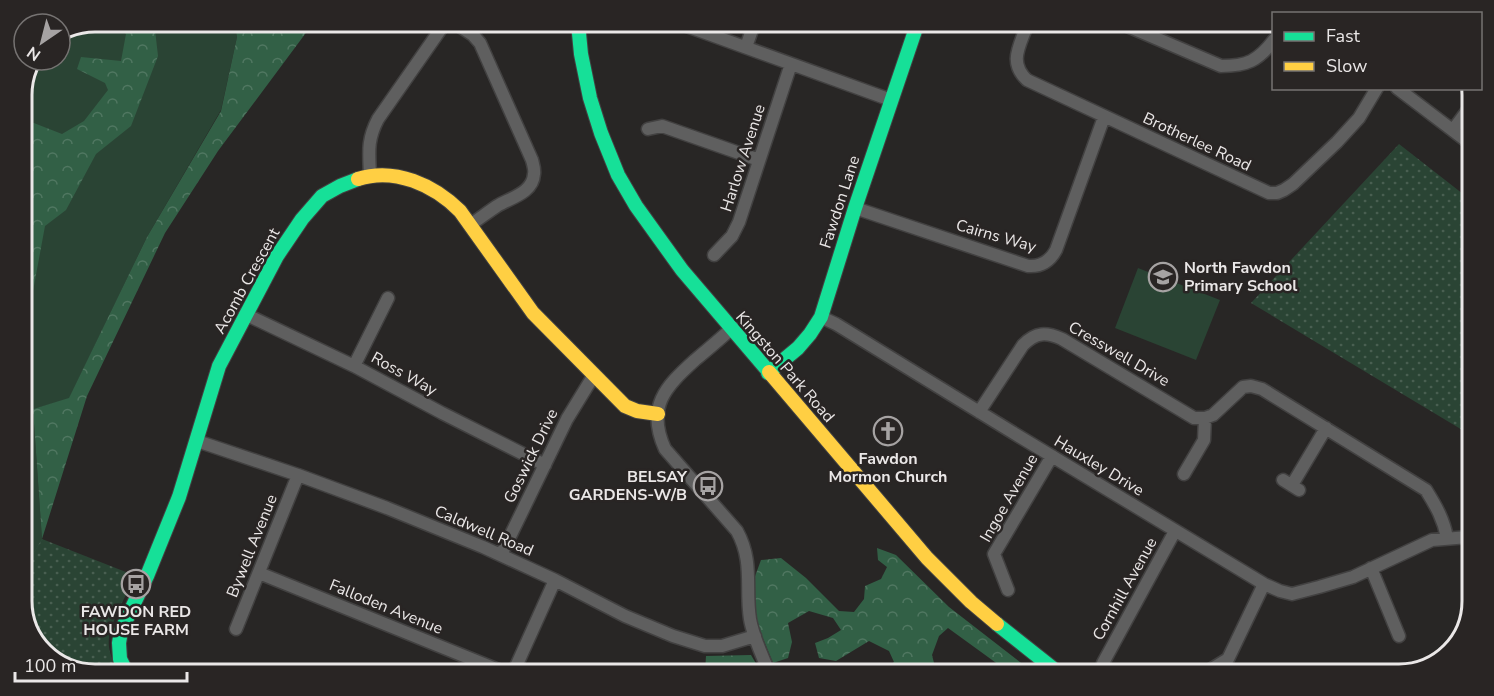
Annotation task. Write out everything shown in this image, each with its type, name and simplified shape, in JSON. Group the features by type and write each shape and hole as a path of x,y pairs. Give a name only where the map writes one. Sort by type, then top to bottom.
{"street":[{"path":"370,175 371,133 378,119 439,32"},
{"path":"468,32 480,43 532,160 534,174 525,191 470,225"},
{"name":"Kingston Park Road","path":"579,32 590,98 618,175 636,206 682,270 927,558 971,602 1047,664"},
{"path":"704,32 891,100"},
{"path":"746,47 751,32"},
{"name":"Fawdon Lane","path":"768,373 800,347 821,317 915,32"},
{"name":"Brotherlee Road","path":"1025,32 1016,61 1021,74 1036,86 1269,193 1277,193 1293,184 1349,130 1366,108 1376,90"},
{"path":"1139,32 1221,66 1248,63 1256,59 1272,42"},
{"name":"Harlow Avenue","path":"714,255 732,236 739,222 791,64"},
{"path":"1400,90 1462,137"},
{"name":"Cairns Way","path":"855,208 1028,266 1041,265 1048,261 1056,250 1104,117"},
{"path":"1453,130 1462,118"},
{"path":"648,129 662,126 759,160"},
{"name":"Acomb Crescent","path":"122,664 119,643 121,631 147,576 178,497 219,366 277,256 302,219 322,196 340,186 370,175 395,176 415,181 448,199 470,225 533,313 625,406 637,411 658,414"},
{"path":"354,366 388,298"},
{"name":"Ross Way","path":"245,314 354,366 545,465"},
{"name":"Hauxley Drive","path":"821,317 837,324 1175,531 1264,584 1280,591 1292,594 1342,580 1432,540 1462,537"},
{"path":"731,329 672,382 663,393 657,420 665,449 737,531 743,542 747,556 750,618 766,664"},
{"name":"Cresswell Drive","path":"979,412 1029,338 1049,333 1194,418 1205,418"},
{"name":"Goswick Drive","path":"501,555 567,419 594,375"},
{"path":"1184,474 1204,440 1205,418 1214,415 1243,387 1251,386 1262,389 1426,490 1445,525 1447,538"},
{"path":"1291,485 1326,428"},
{"name":"Caldwell Road","path":"197,441 387,508 501,555 625,616 673,636 705,646 722,645 755,636"},
{"name":"Ingoe Avenue","path":"1008,590 994,554 1052,456"},
{"name":"Bywell Avenue","path":"236,629 298,475"},
{"name":"Cornhill Avenue","path":"1103,663 1175,531"},
{"path":"1371,568 1399,636"},
{"name":"Falloden Avenue","path":"259,573 484,664"},
{"path":"517,664 555,580"},
{"path":"1219,664 1228,659 1264,584"}],"green space":[{"path":"124,32 155,32 158,56 131,126 96,154 66,210 45,226 32,291 32,122 62,134 84,121 108,90 105,83 77,69 81,57 121,61 126,34"},
{"path":"236,32 237,37 221,110 147,237 69,399 33,409 42,539 32,556 32,91 36,72 72,72 72,36 82,33"},
{"path":"236,32 307,32 218,151 165,233 87,396 42,539 33,409 69,398 147,237 221,111 237,37"},
{"path":"1399,144 1462,193 1462,430 1251,303"},
{"path":"1138,268 1220,300 1196,360 1115,328"},
{"path":"42,539 53,550 57,651 47,643 35,622 32,605 32,556"},
{"path":"42,539 136,576 111,630 109,647 115,664 82,663 71,660 47,643 38,629 33,614 32,556"},
{"path":"877,548 896,555 949,607 1022,664 998,664 948,628 939,636 932,655 934,664 891,664 894,662 889,651 869,641 836,661 819,658 815,643 841,630 833,618 809,611 788,623 792,642 788,658 773,663 755,619 754,579 761,560 781,558 806,578 839,611 854,612 864,599 865,586 881,579 887,567 878,560"},
{"path":"751,655 756,664 706,664 706,656"}],"traffic: fast":[{"path":"579,32 590,98 618,175 636,206 682,270 769,372"},
{"path":"768,373 798,348 821,317 915,32"},
{"path":"122,664 119,643 121,631 147,576 179,497 219,366 277,256 302,219 322,196 358,179"},
{"path":"997,624 1047,664"}],"traffic: slow":[{"path":"358,179 386,175 400,177 426,186 450,202 460,211 533,313 625,406 637,411 658,414"},
{"path":"769,372 927,558 971,602 997,624"}],"place":[{"name":"North Fawdon Primary School","path":"1163,277"},
{"name":"Fawdon Mormon Church","path":"888,431"},
{"name":"BELSAY GARDENS-W/B","path":"708,486"},
{"name":"FAWDON RED HOUSE FARM","path":"136,584"}]}
